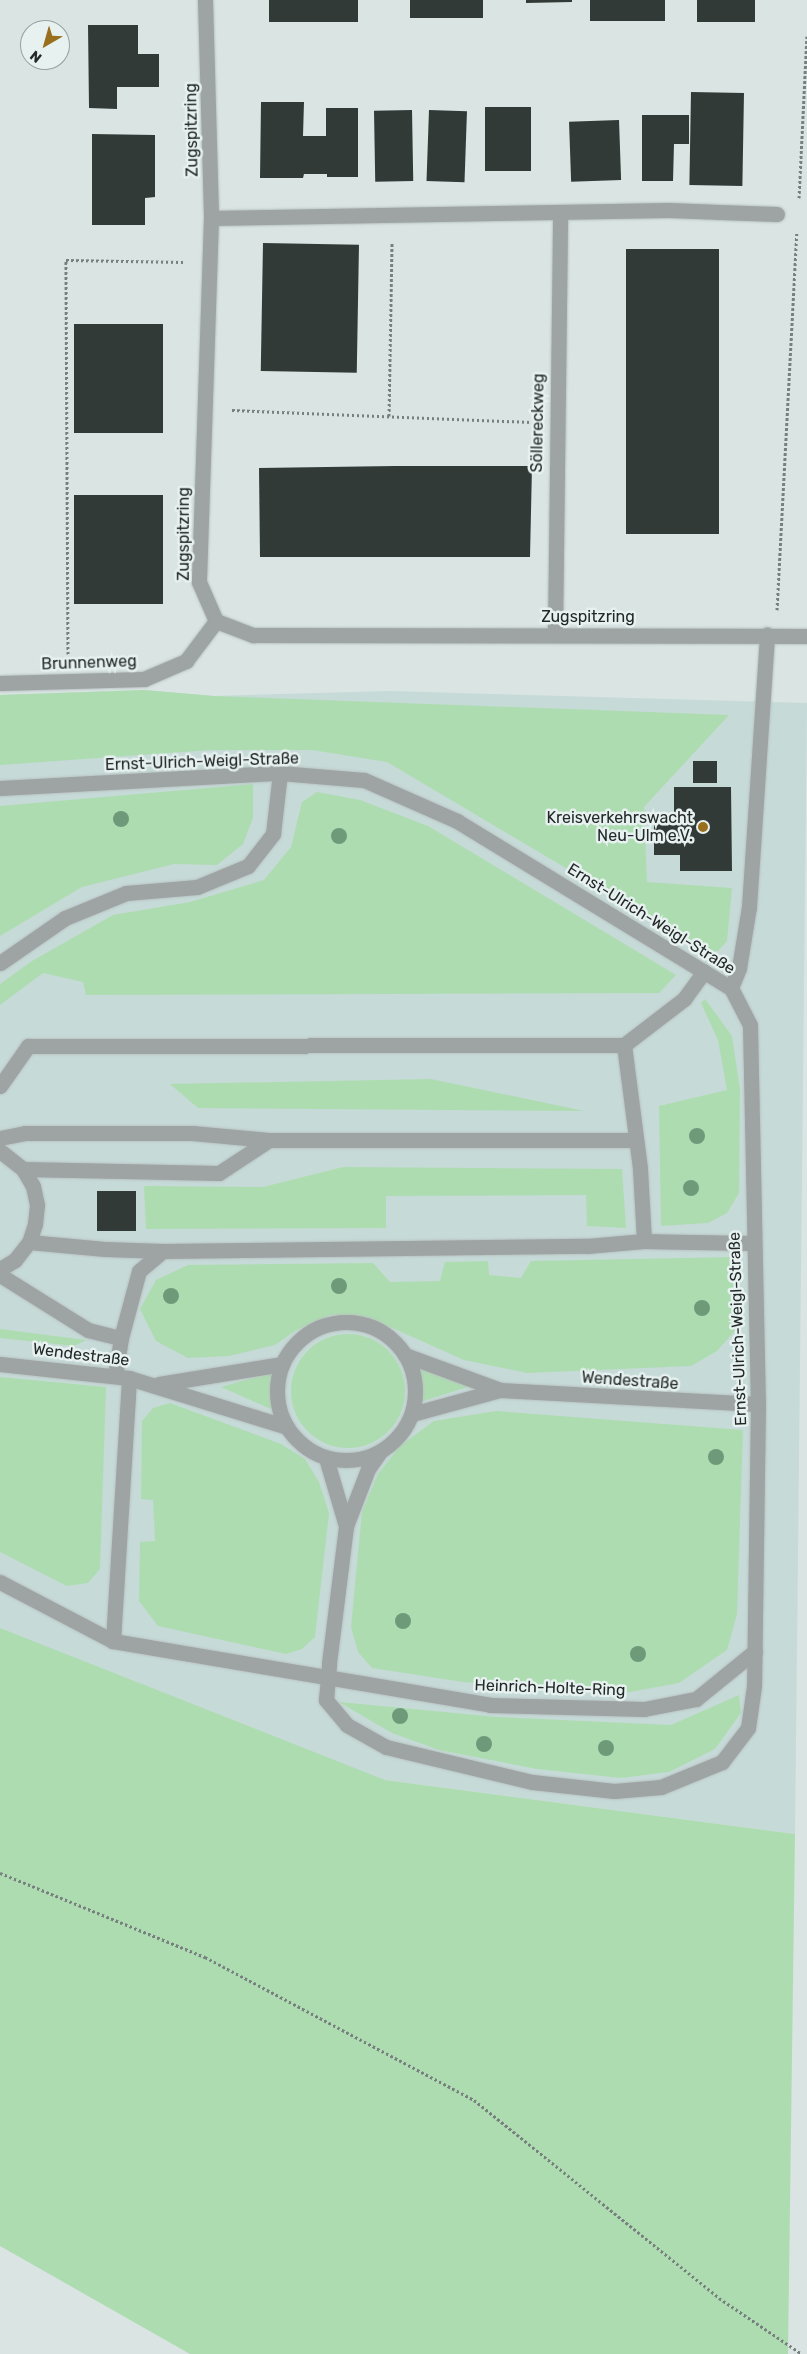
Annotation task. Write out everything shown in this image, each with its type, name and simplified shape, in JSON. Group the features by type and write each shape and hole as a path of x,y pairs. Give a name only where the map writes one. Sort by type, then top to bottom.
{"street":[{"name":"Zugspitzring","path":"205,0 211,218 199,582 216,622 253,635 807,636"},
{"path":"211,218 668,210 777,214"},
{"name":"Söllereckweg","path":"555,635 555,422 560,212"},
{"name":"Brunnenweg","path":"0,683 144,679 186,661 216,622"},
{"path":"731,988 739,968 749,907 771,635"},
{"path":"0,963 64,918 126,893 197,887 248,866 273,834 280,773"},
{"name":"Ernst-Ulrich-Weigl-Straße","path":"0,788 280,773 364,780 457,821 731,988 750,1025 752,1243 758,1404 754,1686 748,1728 722,1762 662,1787 614,1790 532,1782 386,1747 347,1725 326,1700 328,1680"},
{"path":"0,1086 28,1046 624,1045 684,999 704,971"},
{"path":"624,1045 636,1140 644,1241"},
{"path":"0,1138 25,1133 192,1133 268,1140 636,1140"},
{"path":"23,1169 219,1173 268,1140"},
{"path":"0,1150 23,1169 33,1186 37,1205 36,1224 29,1242 15,1260 0,1269"},
{"path":"29,1242 105,1249 163,1250 587,1246 644,1241 752,1243"},
{"path":"113,1641 122,1377 121,1338 139,1271 163,1250"},
{"path":"0,1275 88,1330 121,1338"},
{"path":"328,1680 346,1526 368,1470 380,1452 394,1442 412,1414 416,1394 414,1373 405,1355 391,1338 372,1327 352,1322 330,1324 310,1331 293,1346 282,1364 276,1386 278,1407 287,1427 310,1451 326,1458 344,1461 380,1452"},
{"name":"Wendestraße","path":"405,1355 500,1390 758,1404"},
{"name":"Wendestraße","path":"0,1364 122,1377 157,1385 287,1427"},
{"name":"Wendestraße","path":"157,1385 282,1364"},
{"name":"Wendestraße","path":"412,1414 500,1390"},
{"path":"326,1458 346,1526"},
{"name":"Heinrich-Holte-Ring","path":"0,1582 113,1641 328,1680 490,1706 644,1709 696,1699 755,1651"}],"path":[{"path":"799,205 807,36"},
{"path":"389,416 392,214"},
{"path":"771,635 798,224"},
{"path":"68,682 66,260 209,263"},
{"path":"204,409 555,422"},
{"path":"0,1873 205,1957 474,2100 720,2298 802,2354"}],"shaded area":[{"path":"144,690 214,696 390,691 807,703 795,1834 385,1780 88,1675 0,1630 0,695"}],"green space":[{"path":"144,690 214,696 729,715 644,807 647,882 732,888 727,941 718,951 704,950 387,762 312,750 211,750 0,765 0,695"},
{"path":"253,784 253,818 243,844 217,865 174,864 82,887 0,936 0,806"},
{"path":"317,792 360,800 428,826 676,975 659,993 86,995 83,982 43,973 0,1005 0,984 32,961 113,915 190,902 264,880 291,847 302,802"},
{"path":"705,999 732,1036 740,1089 739,1193 727,1213 708,1223 661,1226 659,1106 727,1090 718,1040 701,1003"},
{"path":"431,1079 584,1111 198,1108 170,1084"},
{"path":"343,1167 622,1169 626,1228 587,1226 586,1195 386,1196 386,1228 146,1229 144,1186 263,1187"},
{"path":"738,1257 740,1325 717,1351 691,1366 527,1373 464,1360 370,1318 330,1315 295,1331 275,1345 229,1356 188,1358 156,1341 140,1309 156,1280 188,1265 373,1263 390,1282 440,1281 445,1262 488,1261 489,1275 521,1278 531,1261"},
{"path":"0,1329 86,1340 74,1346 0,1338"},
{"path":"348,1334 370,1338 389,1350 401,1369 405,1391 401,1413 389,1432 370,1444 348,1448 326,1444 307,1432 295,1413 291,1391 295,1369 307,1350 326,1338"},
{"path":"416,1368 471,1386 420,1402 422,1387"},
{"path":"273,1372 271,1409 221,1387"},
{"path":"0,1377 106,1387 100,1569 88,1583 67,1586 0,1552"},
{"path":"170,1403 281,1444 305,1459 319,1482 329,1513 315,1637 302,1649 286,1654 158,1626 139,1601 140,1542 155,1541 153,1500 141,1499 142,1421 153,1408"},
{"path":"496,1411 743,1430 737,1614 727,1650 679,1683 624,1693 463,1682 372,1668 358,1652 351,1627 362,1512 378,1474 400,1446 434,1421"},
{"path":"0,1628 385,1780 795,1834 788,2354 190,2354 0,2246"},
{"path":"739,1695 741,1713 715,1749 669,1772 621,1778 537,1769 439,1750 392,1733 339,1702 497,1717 671,1725"}],"building":[{"path":"269,0 358,0 358,22 269,22"},
{"path":"410,0 483,0 483,18 410,18"},
{"path":"526,0 572,0 572,2 526,3"},
{"path":"590,0 665,0 665,21 590,21"},
{"path":"697,0 755,0 755,22 697,22"},
{"path":"88,25 138,25 138,54 159,54 159,87 117,87 117,109 89,108"},
{"path":"691,92 744,93 742,186 689,185"},
{"path":"261,102 304,102 303,136 326,136 326,108 358,108 358,177 327,177 327,174 304,174 303,178 260,178"},
{"path":"485,107 531,107 531,171 485,171"},
{"path":"412,110 413,181 375,182 374,111"},
{"path":"429,110 467,111 464,182 427,181"},
{"path":"642,115 689,115 689,144 674,144 673,181 642,181"},
{"path":"619,120 621,180 571,182 569,122"},
{"path":"92,134 155,135 155,197 145,198 145,225 92,225"},
{"path":"263,243 359,245 357,373 261,371"},
{"path":"626,249 719,249 719,534 626,534"},
{"path":"74,324 163,324 163,433 74,433"},
{"path":"532,466 530,557 260,557 259,468"},
{"path":"74,495 163,495 163,604 74,604"},
{"path":"693,761 717,761 717,783 693,783"},
{"path":"674,787 731,787 732,871 680,871 680,855 654,855 654,814 674,814"},
{"path":"97,1191 136,1191 136,1231 97,1231"}],"place":[{"name":"Kreisverkehrswacht Neu-Ulm e.V.","path":"703,827"}]}
